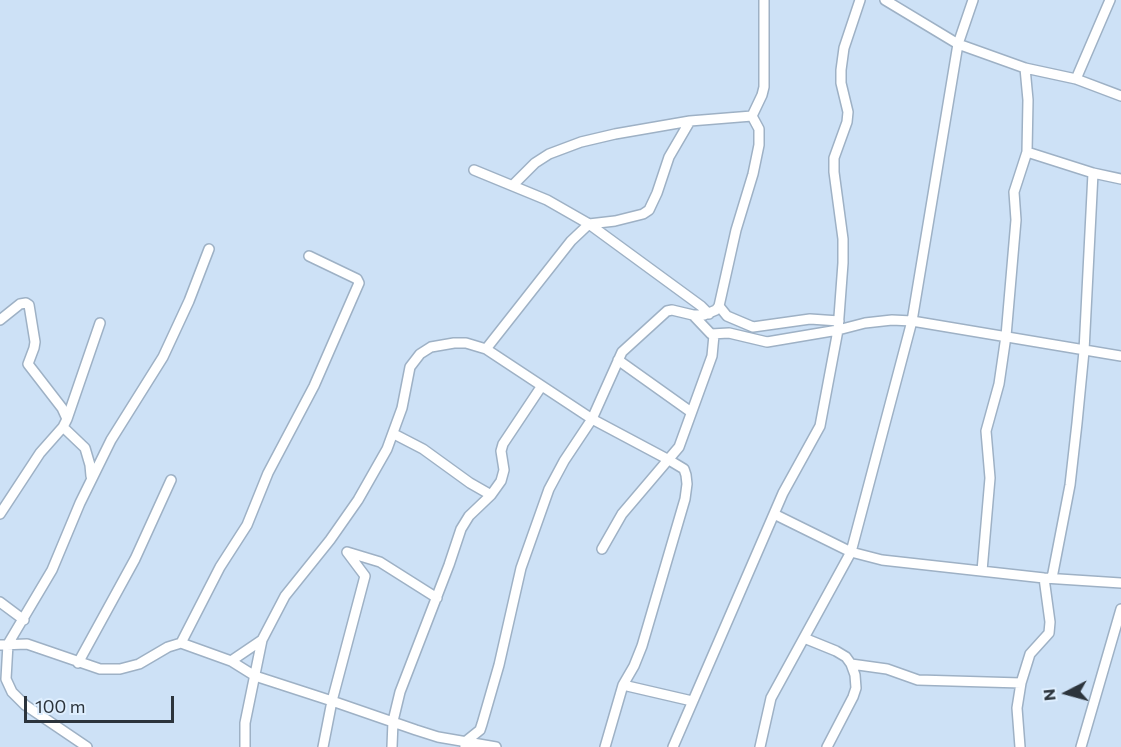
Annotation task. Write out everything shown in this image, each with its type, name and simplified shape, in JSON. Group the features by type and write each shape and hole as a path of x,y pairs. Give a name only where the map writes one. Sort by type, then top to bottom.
{"street":[{"path":"752,116 764,87 764,0"},
{"path":"672,747 774,514 820,426 838,325 843,239 835,185 834,158 847,122 848,112 841,83 844,48 860,0"},
{"path":"885,0 958,44 1025,68 1076,79 1121,96"},
{"path":"760,747 771,698 851,552 912,321 958,44 974,0"},
{"path":"1076,79 1110,0"},
{"path":"982,571 990,478 986,431 999,384 1006,336 1016,220 1014,192 1027,152 1028,109 1025,68"},
{"path":"513,185 535,163 565,147 615,134 690,121 752,116"},
{"path":"465,745 480,730 482,724 499,665 521,568 549,489 564,461 592,419 618,360 627,346 667,311 676,310 693,315 709,314 719,306 736,230 759,145 759,129 752,116"},
{"path":"486,350 571,241 590,224 643,214 649,210 669,157 690,121"},
{"path":"1027,152 1092,173 1121,178"},
{"path":"474,170 556,204 590,224 709,314"},
{"path":"1020,747 1017,708 1021,683 1030,654 1049,633 1048,578 1070,485 1084,351 1092,173"},
{"path":"87,747 25,705 12,692 6,679 4,645 24,620 52,570 91,478 111,440 163,357 189,301 209,249"},
{"path":"181,643 220,567 247,525 268,473 314,386 359,283 357,279 309,256"},
{"path":"0,320 20,304 29,305 35,342 28,364 62,408 65,423 85,448 91,478"},
{"path":"719,306 727,316 753,327 810,319 838,325"},
{"path":"693,315 706,331 714,335 729,333 767,342 838,325 912,321 1121,356"},
{"path":"0,514 45,446 65,423 100,323"},
{"path":"602,549 622,514 679,447 712,356 714,335"},
{"path":"245,747 245,723 262,640 285,596 330,540 365,489 394,434 410,367 420,354 431,347 454,343 486,350 592,419 684,469 685,499 639,655 623,685 605,747"},
{"path":"618,360 691,412"},
{"path":"392,747 393,721 399,692 437,598 461,529 468,516 491,495 503,476 501,452 503,444 541,387"},
{"path":"394,434 423,449 470,483 491,495"},
{"path":"78,663 135,559 171,480"},
{"path":"774,514 851,552 882,560 1048,578 1121,583"},
{"path":"322,747 365,576 347,552 330,540"},
{"path":"347,552 380,562 437,598"},
{"path":"0,602 24,620"},
{"path":"1081,747 1121,609"},
{"path":"804,638 846,657 855,675 856,688 827,747"},
{"path":"231,661 262,640"},
{"path":"4,645 27,644 100,669 120,669 139,664 168,647 181,643 231,661 255,676 438,737 465,745 496,747"},
{"path":"851,664 887,669 918,680 1021,683"},
{"path":"623,685 692,701"}]}
